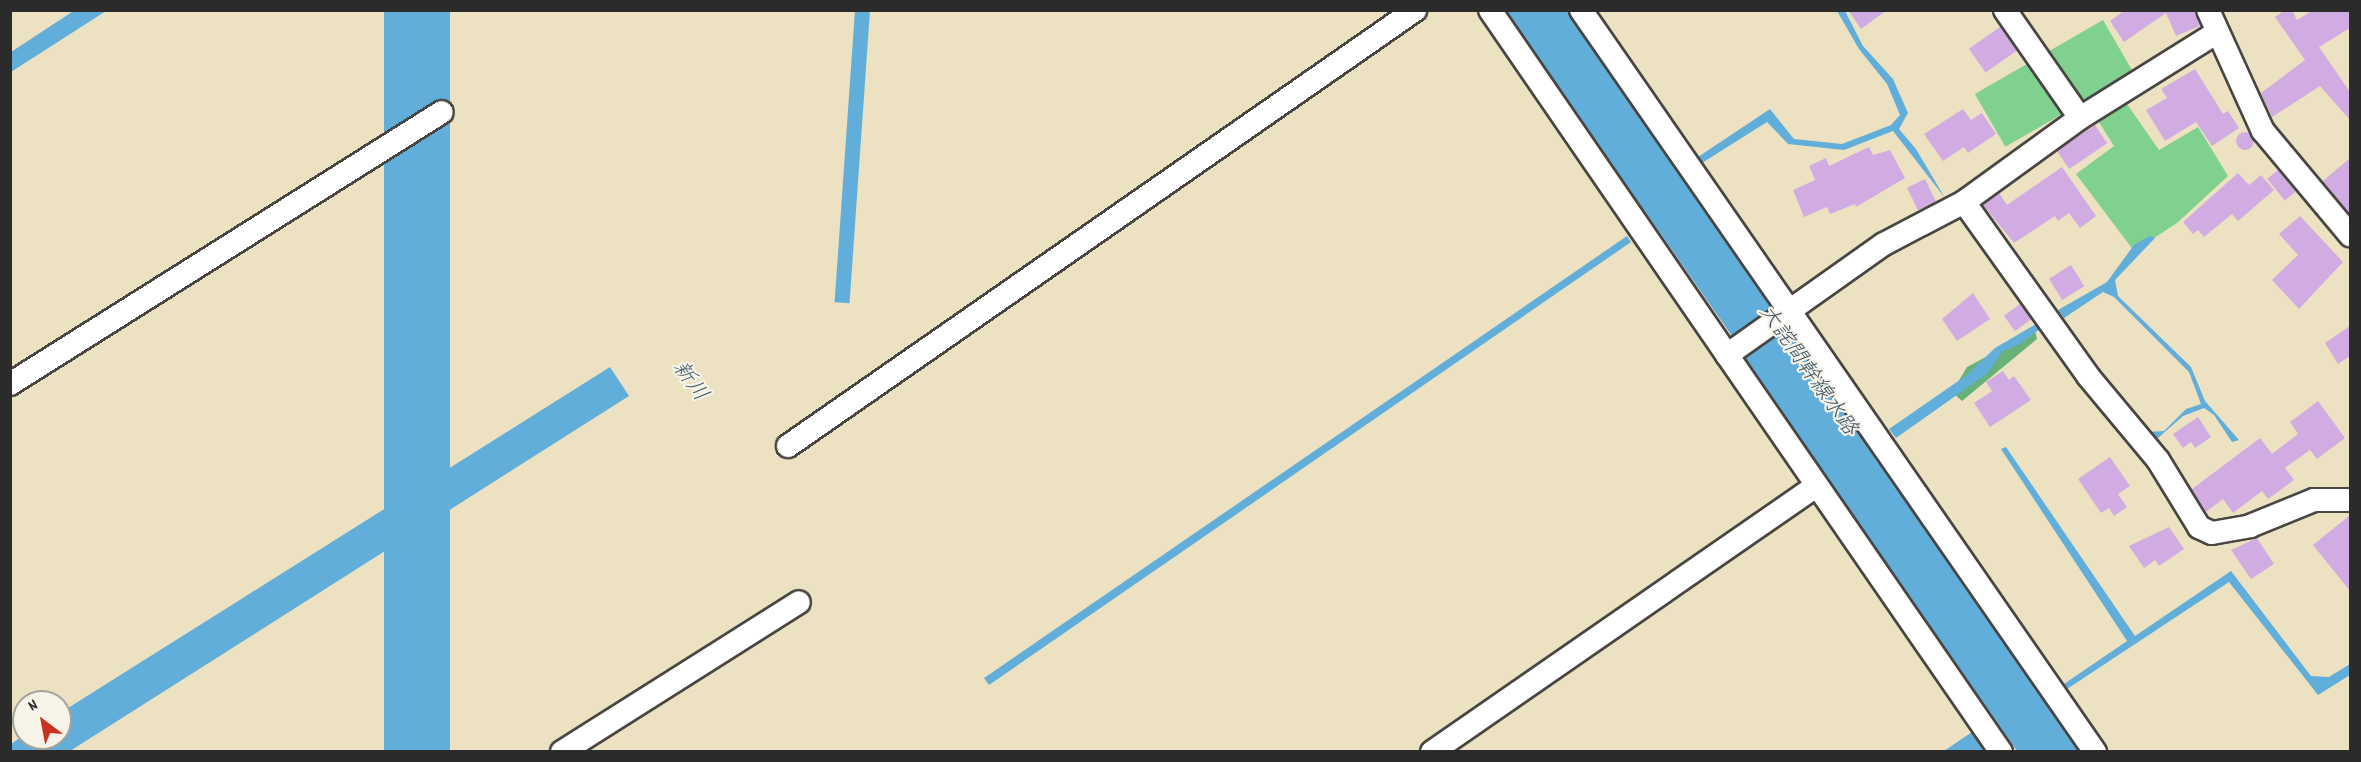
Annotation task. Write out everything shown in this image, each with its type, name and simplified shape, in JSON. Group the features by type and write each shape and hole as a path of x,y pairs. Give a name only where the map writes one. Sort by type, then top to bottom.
{"street":[{"path":"788,446 1415,10"},
{"path":"1490,10 2001,752"},
{"path":"1581,10 2095,752"},
{"path":"2005,10 2080,118"},
{"path":"2208,10 2216,33 2263,131 2350,235"},
{"path":"1727,355 1884,244 1964,202 2080,118 2216,33"},
{"path":"10,384 442,112"},
{"path":"1964,202 2088,376 2158,460 2199,527 2212,533 2250,526 2314,500 2350,500"},
{"path":"1432,752 1816,486"},
{"path":"562,752 799,602"}],"green space":[{"path":"2103,20 2134,73 2005,147 1975,94"},
{"path":"2122,97 2159,150 2198,127 2228,176 2177,223 2134,251 2076,174 2114,146 2095,116"},
{"path":"2035,331 2037,339 1962,401 1952,392 1967,367"}],"water":[{"path":"75,10 106,11 11,72 11,52"},
{"path":"855,10 870,11 850,303 835,302"},
{"path":"384,11 450,11 450,752 384,752"},
{"name":"大詫間幹線水路","path":"1505,11 1569,11 1773,307 1757,319 1771,339 1788,327 2081,751 2017,751 1744,358 1761,345 1747,326 1732,336"},
{"path":"1837,11 1845,11 1863,46 1893,79 1908,113 1899,129 1916,149 1945,198 1893,131 1844,150 1788,144 1767,122 1702,163 1698,157 1770,109 1794,139 1842,144 1891,125 1900,115 1887,84 1859,49"},
{"path":"1627,236 1631,242 989,685 984,678"},
{"path":"2150,236 2155,238 2115,280 2118,296 2191,367 2205,401 2239,440 2232,442 2214,415 2204,408 2183,416 2158,438 2148,436 2147,432 2164,431 2186,409 2201,404 2189,372 2114,297 2103,292 2064,318 2058,310 2107,282 2134,245"},
{"path":"2038,323 2044,326 2020,344 2003,351 1988,373 1896,438 1889,429 1967,375 1995,348"},
{"path":"610,367 629,396 72,750 72,705"},
{"path":"2006,447 2135,636 2231,571 2311,676 2329,677 2350,664 2350,675 2318,695 2229,582 2067,689 2064,684 2127,641 2001,449"},
{"path":"1972,732 1985,751 1944,751"},
{"path":"11,744 12,750 72,750 11,751"}],"building":[{"path":"1848,10 1887,10 1861,29"},
{"path":"2125,10 2195,10 2200,26 2176,36 2166,13 2124,42 2110,21"},
{"path":"2285,10 2292,10 2297,20 2313,10 2350,10 2350,28 2319,47 2350,92 2350,120 2320,86 2272,117 2261,93 2305,60 2275,17"},
{"path":"2000,27 2017,51 1986,73 1969,49"},
{"path":"2195,69 2223,114 2228,111 2239,128 2212,146 2196,122 2165,141 2146,110 2167,98 2161,89"},
{"path":"1963,109 1971,120 1982,113 1996,134 1968,153 1964,147 1943,161 1924,134"},
{"path":"2095,125 2107,143 2069,169 2057,151"},
{"path":"2245,132 2251,135 2254,141 2251,147 2245,150 2239,147 2236,141 2239,135"},
{"path":"1869,147 1873,155 1890,150 1905,178 1856,207 1855,204 1830,214 1827,207 1804,217 1793,190 1815,180 1809,166 1826,158 1829,166"},
{"path":"2350,158 2350,215 2323,181"},
{"path":"2062,167 2096,216 2080,228 2069,213 2058,221 2055,216 2014,243 1983,205 1999,193 2007,205"},
{"path":"2278,170 2296,192 2285,201 2267,179"},
{"path":"2238,173 2249,185 2261,175 2274,190 2238,221 2232,214 2204,237 2198,230 2193,234 2183,222"},
{"path":"1925,179 1936,201 1918,210 1907,188"},
{"path":"2300,216 2343,262 2299,309 2272,280 2298,255 2279,234"},
{"path":"2071,265 2084,286 2062,300 2049,279"},
{"path":"1973,293 1990,319 1957,341 1942,319"},
{"path":"2020,304 2031,319 2015,331 2004,316"},
{"path":"2350,326 2350,356 2338,364 2325,343"},
{"path":"2003,371 2009,380 2014,376 2031,400 1990,427 1974,403 1992,391 1986,382"},
{"path":"2318,401 2345,438 2317,459 2310,450 2285,468 2294,480 2268,499 2262,491 2233,513 2223,499 2206,512 2192,489 2260,438 2272,454 2298,434 2290,422"},
{"path":"2198,417 2211,437 2195,448 2191,442 2183,448 2173,434"},
{"path":"2110,457 2130,486 2118,494 2127,507 2114,516 2109,508 2101,513 2078,479"},
{"path":"2350,515 2350,591 2313,545"},
{"path":"2169,527 2184,549 2159,566 2155,560 2144,568 2129,546"},
{"path":"2257,538 2274,564 2251,579 2231,550"}],"water label":[{"name":"新川","path":"689,382"}]}
